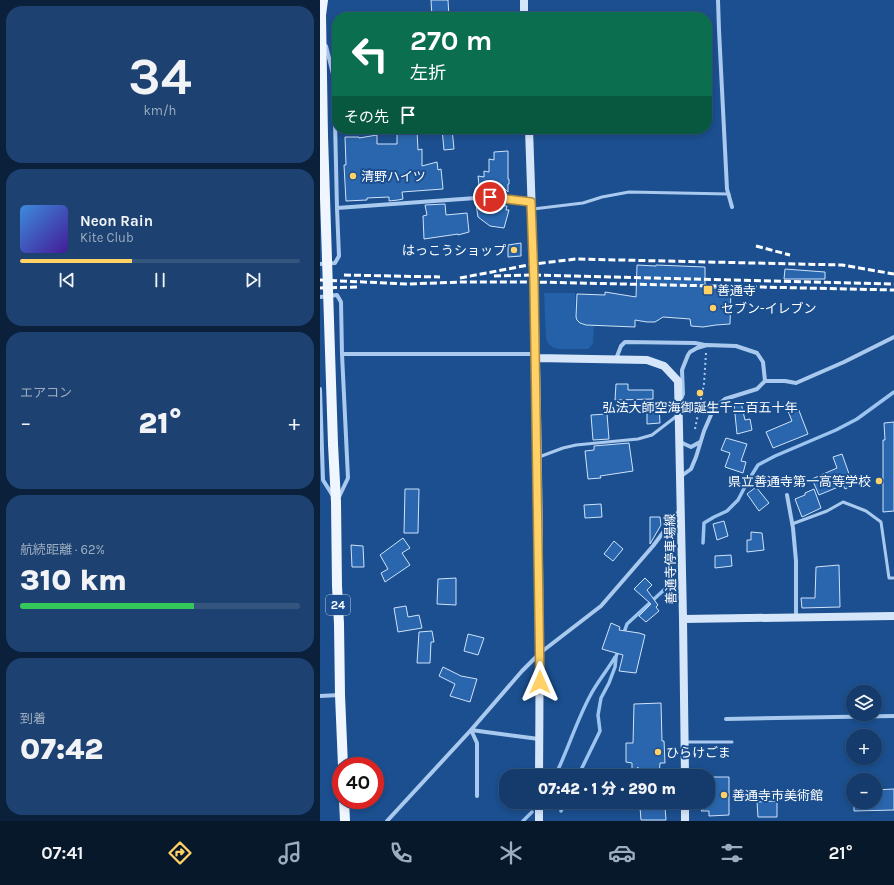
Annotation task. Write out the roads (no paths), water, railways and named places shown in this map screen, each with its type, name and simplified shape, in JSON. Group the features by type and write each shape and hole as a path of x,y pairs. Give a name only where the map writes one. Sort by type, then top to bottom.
{"main road":[{"name":"24","path":"323,0 321,34 323,136 336,502 343,757"},
{"path":"344,809 345,821"}],"street":[{"path":"524,0 524,12"},
{"path":"718,0 718,30 728,189 732,207"},
{"path":"321,34 332,71"},
{"path":"320,264 335,263 339,256 335,134"},
{"path":"529,134 534,282 537,458 540,653 539,769"},
{"path":"337,208 490,197 532,206"},
{"path":"320,297 337,294 341,302 348,478 336,502"},
{"path":"680,477 690,469 696,457 704,430 714,408 725,399 757,389 765,381 785,381 796,383 844,362 894,337"},
{"path":"342,354 535,356 615,359 621,346 625,342 695,342 707,345 736,346 757,353 763,362 765,381"},
{"path":"679,403 683,394 682,370 688,355 697,348 707,345"},
{"name":"善通寺停車場線","path":"615,359 647,360 664,366 678,381 685,769"},
{"path":"320,389 322,473 323,480 336,502"},
{"path":"680,442 691,447 700,442"},
{"path":"787,495 796,561 796,618"},
{"path":"387,821 471,730 522,671 540,653 601,606 653,546 681,508"},
{"path":"683,620 894,616"},
{"path":"320,696 340,695"},
{"path":"726,719 894,716"},
{"path":"471,730 539,739"},
{"path":"471,730 478,743 477,796"},
{"path":"539,809 539,821"},
{"path":"685,809 685,821"}],"lane":[{"path":"532,206 583,203 602,197 629,192 729,194"},
{"path":"537,458 563,448 576,445 638,439 652,435 679,414"},
{"path":"792,524 828,511 843,502 866,511 882,522 888,578 894,578"},
{"path":"684,742 732,742"}],"waterway":[{"path":"703,543 704,523 727,511 738,500 758,465 857,419 894,392"},
{"path":"623,635 627,624 666,588"},
{"path":"581,769 600,731 598,715 601,698 615,667 618,650"},
{"path":"558,769 585,706 615,657"},
{"path":"523,821 532,812"}],"railway":[{"path":"756,246 790,255"},
{"path":"460,278 534,264 576,259 842,265 894,274"},
{"path":"344,275 440,277"},
{"path":"494,276 534,275 894,284"},
{"path":"320,280 407,284 534,282 894,290"},
{"path":"320,288 359,287"}],"place":[{"name":"清野ハイツ","path":"353,176"},
{"name":"はっこうショップ","path":"514,250"},
{"name":"善通寺","path":"708,290"},
{"name":"セブン-イレブン","path":"713,308"},
{"name":"弘法大師空海御誕生千二百五十年","path":"700,393"},
{"name":"県立善通寺第一高等学校","path":"879,481"},
{"name":"ひらけごま","path":"658,752"},
{"name":"善通寺市美術館","path":"724,795"}]}
